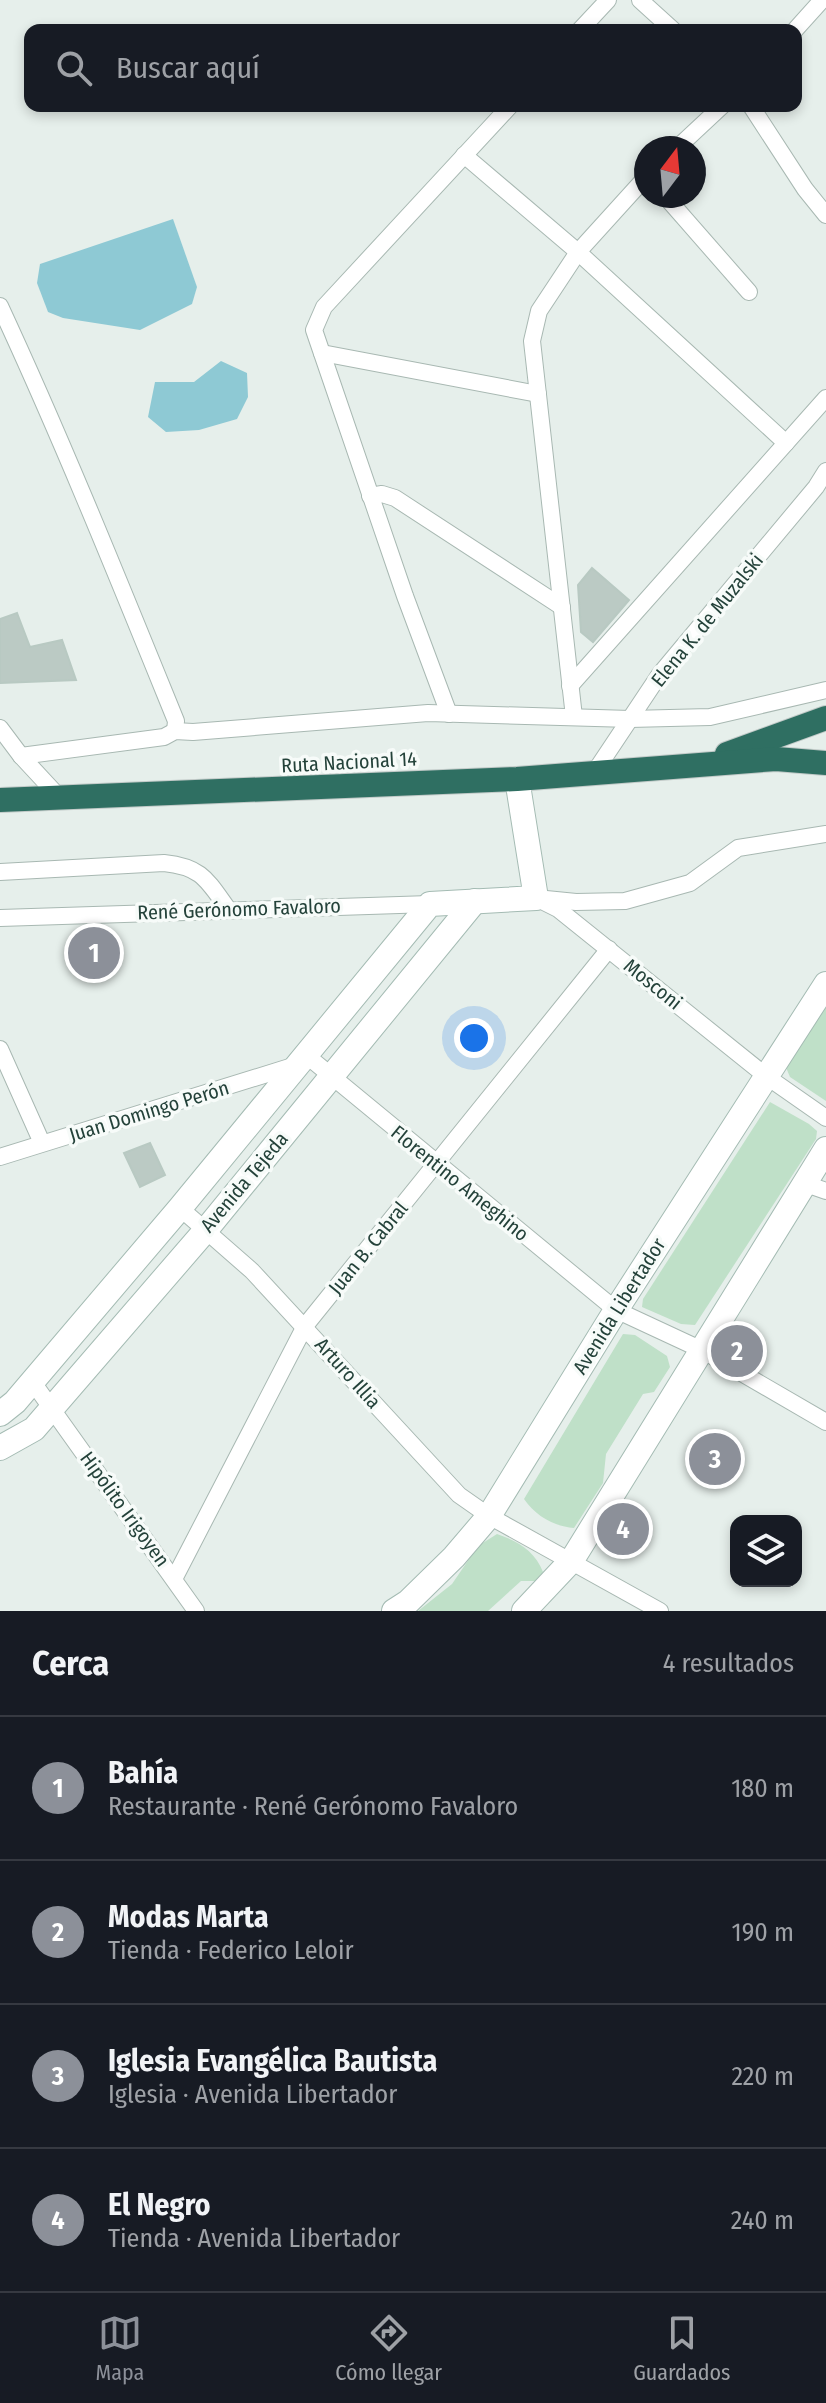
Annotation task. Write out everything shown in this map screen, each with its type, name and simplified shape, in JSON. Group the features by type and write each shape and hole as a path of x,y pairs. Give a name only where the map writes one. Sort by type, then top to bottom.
{"highway":[{"name":"Ruta Nacional 14","path":"700,764 826,718"},
{"name":"Ruta Nacional 14","path":"0,800 517,779 776,759 826,763"}],"main road":[{"path":"430,904 536,898 517,779"},
{"name":"Avenida Tejeda","path":"0,1448 34,1429 205,1231 475,901"},
{"name":"Avenida Tejeda","path":"0,1414 15,1402 180,1208 430,904"},
{"name":"Avenida Libertador","path":"394,1611 408,1602 454,1557 489,1516 616,1310 826,984"},
{"path":"524,1611 572,1560 702,1350 814,1187 826,1149"}],"street":[{"path":"586,24 608,0"},
{"path":"640,0 666,24"},
{"path":"800,24 822,0"},
{"path":"449,714 314,330 324,307 504,112"},
{"path":"690,136 716,112"},
{"path":"755,112 805,189 826,215"},
{"path":"464,155 578,252 786,443"},
{"path":"574,717 532,341 539,311 578,252 634,190"},
{"path":"676,208 749,292"},
{"path":"0,306 50,413 176,721 175,731"},
{"path":"322,353 538,394"},
{"path":"570,686 826,398"},
{"name":"Elena K. de Muzalski","path":"594,773 660,674 807,499 826,471"},
{"path":"370,496 382,494 395,498 562,607"},
{"path":"21,756 164,737 175,731 449,714 630,719 710,717 826,690"},
{"path":"0,728 60,798"},
{"path":"536,898 576,902 625,901 690,883 738,848 826,834"},
{"path":"0,872 164,863 189,865 208,881 228,909"},
{"name":"Mosconi","path":"536,898 558,909 766,1076 826,1118"},
{"name":"René Gerónomo Favaloro","path":"0,918 430,904"},
{"name":"Juan B. Cabral","path":"174,1579 305,1326 609,949"},
{"path":"0,1049 42,1143"},
{"name":"Florentino Ameghino","path":"302,1060 332,1077 616,1310 702,1350 826,1422"},
{"name":"Juan Domingo Perón","path":"0,1157 302,1060"},
{"name":"Arturo Illia","path":"180,1208 252,1271 459,1495 489,1516 660,1611"},
{"name":"Hipólito Irigoyen","path":"32,1381 196,1611"}],"green space":[{"path":"826,997 826,1101 790,1077 785,1065"},
{"path":"770,1102 809,1124 817,1131 816,1139 695,1325 681,1324 642,1307 643,1299"},
{"path":"623,1334 635,1335 667,1356 670,1367 654,1392 643,1394 606,1454 603,1483 574,1528 559,1525 540,1515 524,1499"},
{"path":"497,1534 519,1544 535,1558 543,1572 536,1581 521,1581 488,1611 418,1611 452,1584 478,1546"}],"water":[{"path":"173,219 197,287 192,304 140,330 63,318 48,312 37,283 40,264"},
{"path":"221,361 247,373 248,397 237,419 199,430 166,432 148,417 155,382 194,382"}],"building":[{"path":"592,568 629,600 593,642 581,632 578,585"},
{"path":"17,613 30,647 62,640 76,680 0,683 0,619"},
{"path":"150,1143 165,1175 140,1187 124,1153"}],"place":[{"name":"Bahía","path":"94,953"},
{"name":"Modas Marta","path":"737,1351"},
{"name":"Iglesia Evangélica Bautista","path":"715,1459"},
{"name":"El Negro","path":"623,1529"}]}
